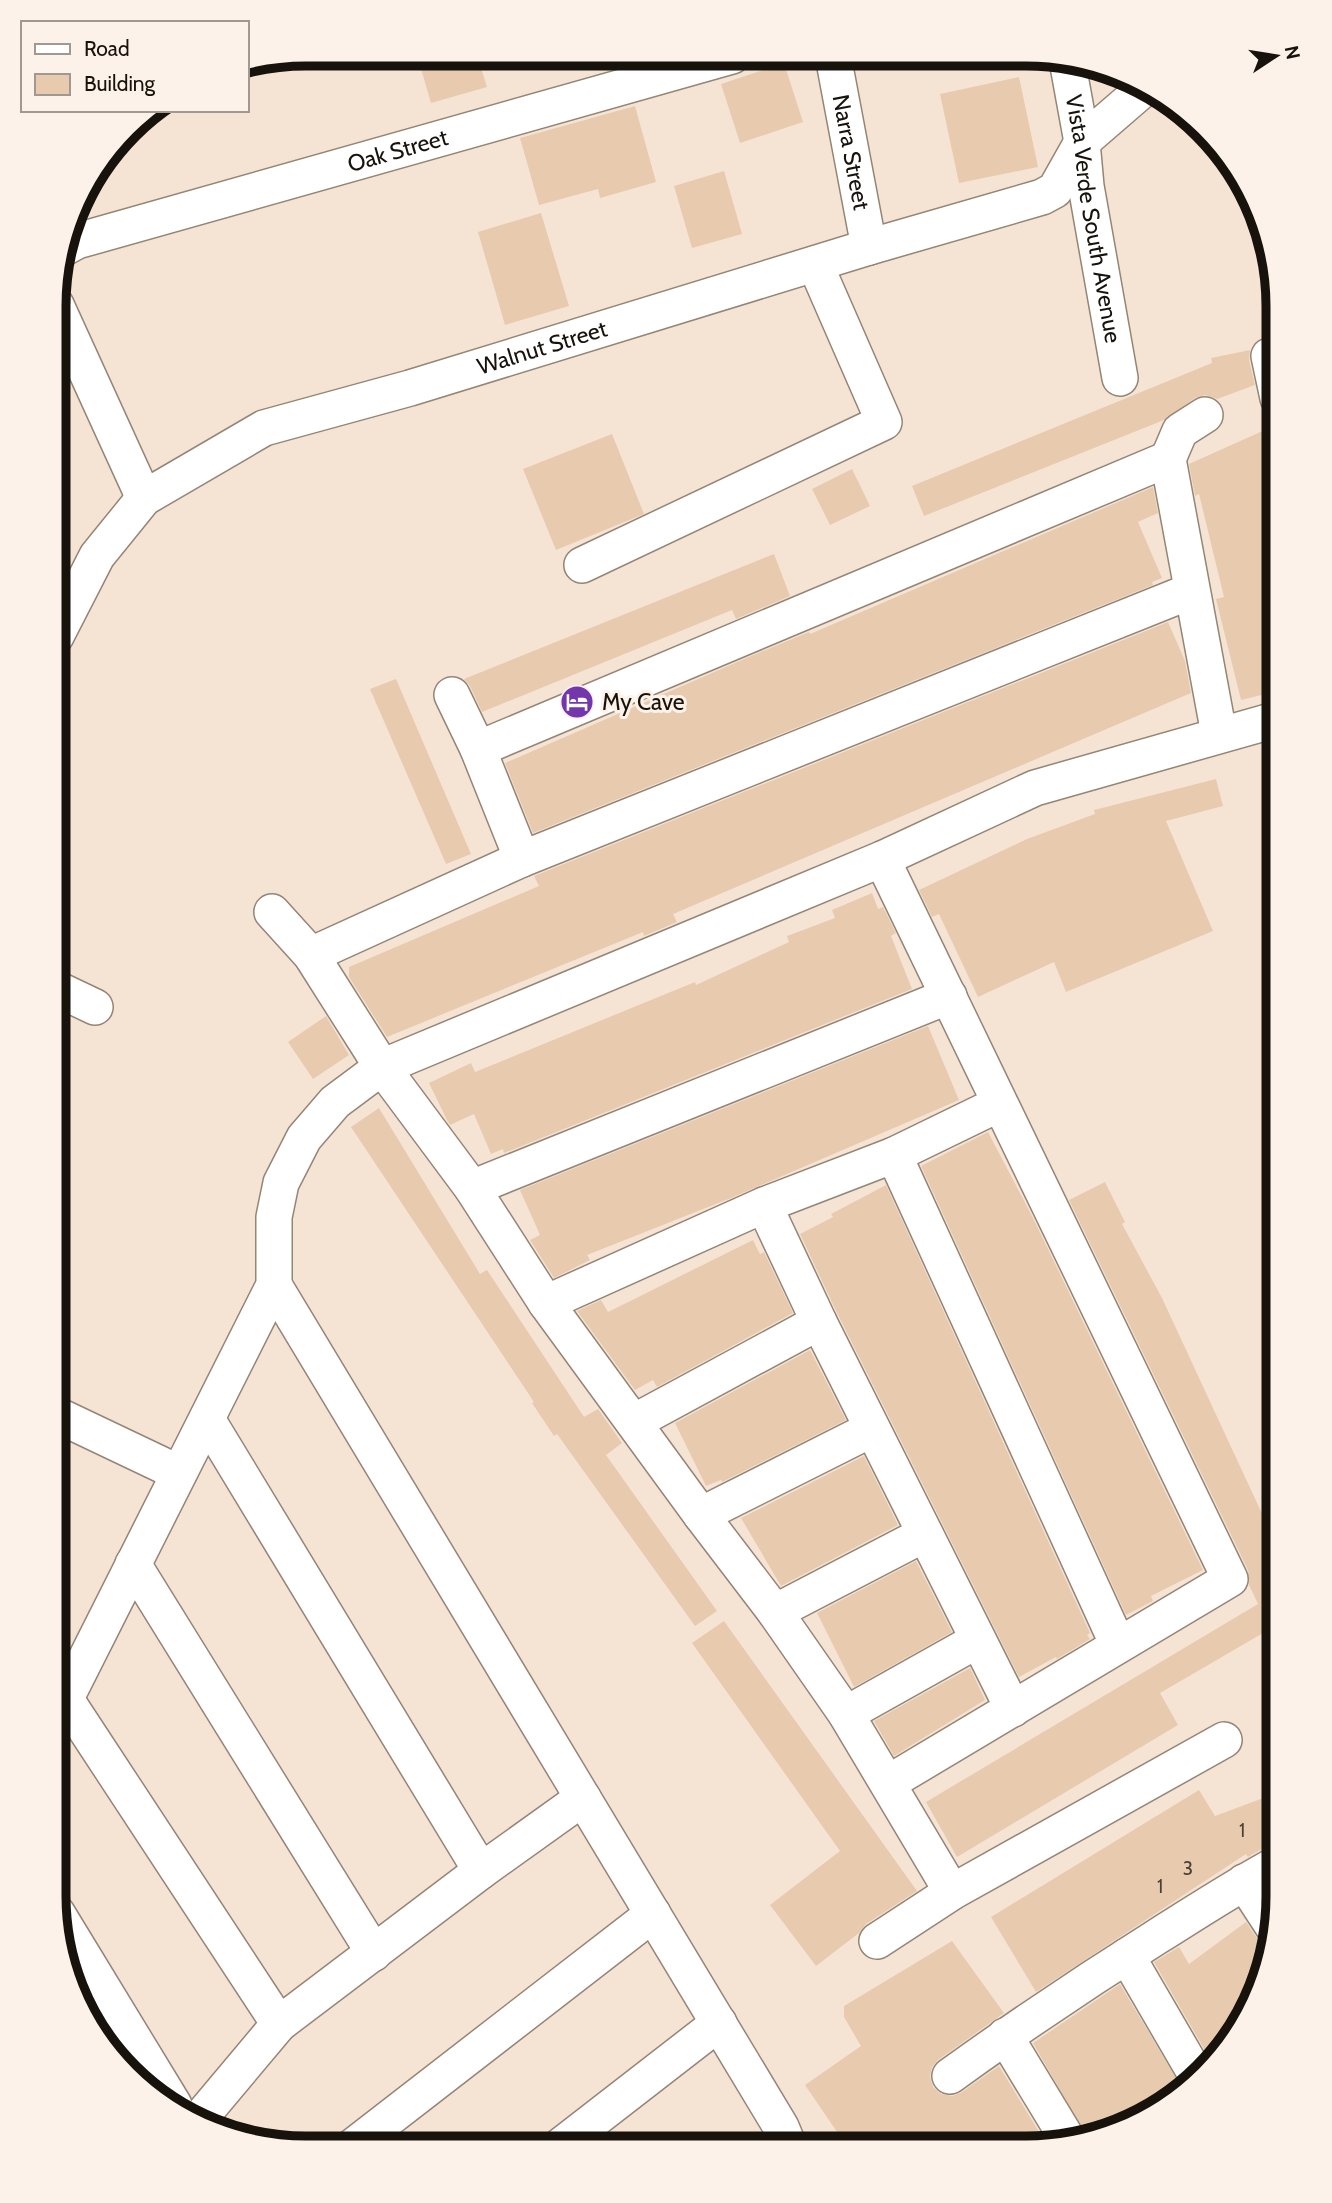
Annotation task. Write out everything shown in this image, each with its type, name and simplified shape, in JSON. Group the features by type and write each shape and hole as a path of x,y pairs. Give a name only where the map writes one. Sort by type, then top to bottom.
{"street":[{"name":"Oak Street","path":"76,241 693,66"},
{"name":"Narra Street","path":"835,66 869,247"},
{"name":"Vista Verde South Avenue","path":"1069,71 1120,379"},
{"name":"Walnut Street","path":"66,616 97,556 144,498 264,428 410,388 869,247 1042,197 1055,190 1082,142 1137,95"},
{"path":"582,565 884,422 815,264"},
{"path":"66,327 144,498"},
{"path":"1205,415 1180,431 1168,459 1219,734"},
{"path":"478,749 1168,459"},
{"path":"311,955 522,859 1191,591"},
{"path":"452,695 478,749 522,859"},
{"path":"66,1698 274,1285 274,1217 281,1182 304,1138 335,1102 382,1067 882,859 1035,788 1266,722"},
{"path":"882,859 1230,1578 888,1783"},
{"path":"272,912 311,955 382,1067 472,1188 546,1303 775,1612 846,1714 952,1892"},
{"path":"66,993 95,1007"},
{"path":"472,1188 949,996"},
{"path":"546,1303 764,1205 894,1155 999,1104"},
{"path":"894,1155 1118,1645"},
{"path":"764,1205 819,1322 1013,1709"},
{"path":"274,1285 785,2136"},
{"path":"634,1422 819,1322"},
{"path":"66,1419 179,1473"},
{"path":"207,1419 481,1871"},
{"path":"701,1515 872,1429"},
{"path":"775,1612 925,1534"},
{"path":"133,1564 374,1952"},
{"path":"846,1714 978,1640"},
{"path":"66,1719 279,2024"},
{"path":"877,1941 952,1892 1224,1740"},
{"path":"201,2111 279,2024 481,1871 583,1798"},
{"path":"950,2076 1005,2036 1127,1956 1265,1871"},
{"path":"1244,1882 1265,1914"},
{"path":"366,2136 653,1914"},
{"path":"69,1931 195,2108"},
{"path":"1127,1956 1192,2068"},
{"path":"573,2136 719,2023"},
{"path":"1005,2036 1064,2133"}],"building":[{"path":"420,66 480,66 487,87 431,103"},
{"path":"775,66 785,66 803,122 740,143 721,84"},
{"path":"1019,77 1038,167 959,183 940,94"},
{"path":"635,106 656,182 600,198 598,189 539,205 520,138"},
{"path":"724,171 742,234 692,248 674,186"},
{"path":"541,213 569,306 505,325 478,232"},
{"path":"1250,350 1249,360 1255,385 1217,399 1205,395 1195,398 1164,420 924,516 912,486 1212,363 1211,358"},
{"path":"1266,429 1266,694 1241,700 1216,599 1224,597 1199,494 1195,496 1189,464"},
{"path":"612,434 644,514 556,550 523,469"},
{"path":"852,469 870,506 830,525 812,489"},
{"path":"1153,487 1158,513 1138,522 1162,578 1152,582 1153,585 533,833 505,763"},
{"path":"774,554 790,596 736,619 732,610 482,712 464,679"},
{"path":"1168,622 1185,661 1191,693 673,914 677,922 644,936 643,932 387,1037 349,977 349,967 539,886 534,876"},
{"path":"396,679 471,854 446,864 370,689"},
{"path":"1216,779 1223,806 1166,821 1213,931 1066,992 1054,962 978,997 939,914 932,917 919,890 1027,839 1095,814 1094,810"},
{"path":"872,893 878,909 883,907 896,933 891,936 912,989 504,1153 503,1149 491,1154 474,1114 450,1125 429,1083 471,1063 475,1072 695,982 696,985 789,942 787,936 835,918 832,910"},
{"path":"326,1016 349,1055 313,1079 288,1042"},
{"path":"928,1026 959,1100 731,1198 587,1255 590,1260 554,1278 530,1240 540,1235 520,1190"},
{"path":"379,1108 480,1274 487,1270 584,1417 598,1409 622,1443 606,1455 717,1611 695,1626 557,1434 554,1436 351,1127"},
{"path":"988,1132 1033,1218 1203,1570 1151,1596 1153,1601 1126,1615 921,1166"},
{"path":"1105,1182 1125,1222 1122,1224 1162,1298 1265,1521 1265,1632 1160,1693 1178,1725 957,1857 926,1802 1258,1604 1249,1585 1248,1570 1069,1200"},
{"path":"886,1185 1090,1633 1087,1635 1090,1639 1019,1677 800,1234"},
{"path":"753,1240 760,1254 764,1252 793,1313 657,1387 653,1380 635,1390 577,1311 601,1300 608,1312"},
{"path":"810,1350 846,1420 722,1482 721,1480 706,1486 675,1423"},
{"path":"864,1456 898,1525 781,1586 741,1518"},
{"path":"916,1561 952,1632 854,1687 817,1613"},
{"path":"724,1621 917,1891 866,1924 859,1933 816,1966 770,1905 840,1851 692,1643"},
{"path":"970,1668 985,1700 894,1756 874,1721"},
{"path":"1199,1790 1215,1816 1265,1797 1265,1847 1248,1857 1246,1854 1036,1992 991,1917"},
{"path":"1246,1922 1260,1942 1247,1988 1233,2017 1207,2053 1154,1962 1179,1947 1189,1964"},
{"path":"952,1941 1004,2013 938,2060 932,2067 930,2077 933,2087 941,2094 953,2096 999,2066 1041,2135 840,2136 805,2085 861,2046 844,2017 844,2006"},
{"path":"1120,1984 1178,2082 1146,2104 1117,2118 1083,2129 1033,2043"}],"place":[{"name":"My Cave","path":"577,702"}]}
